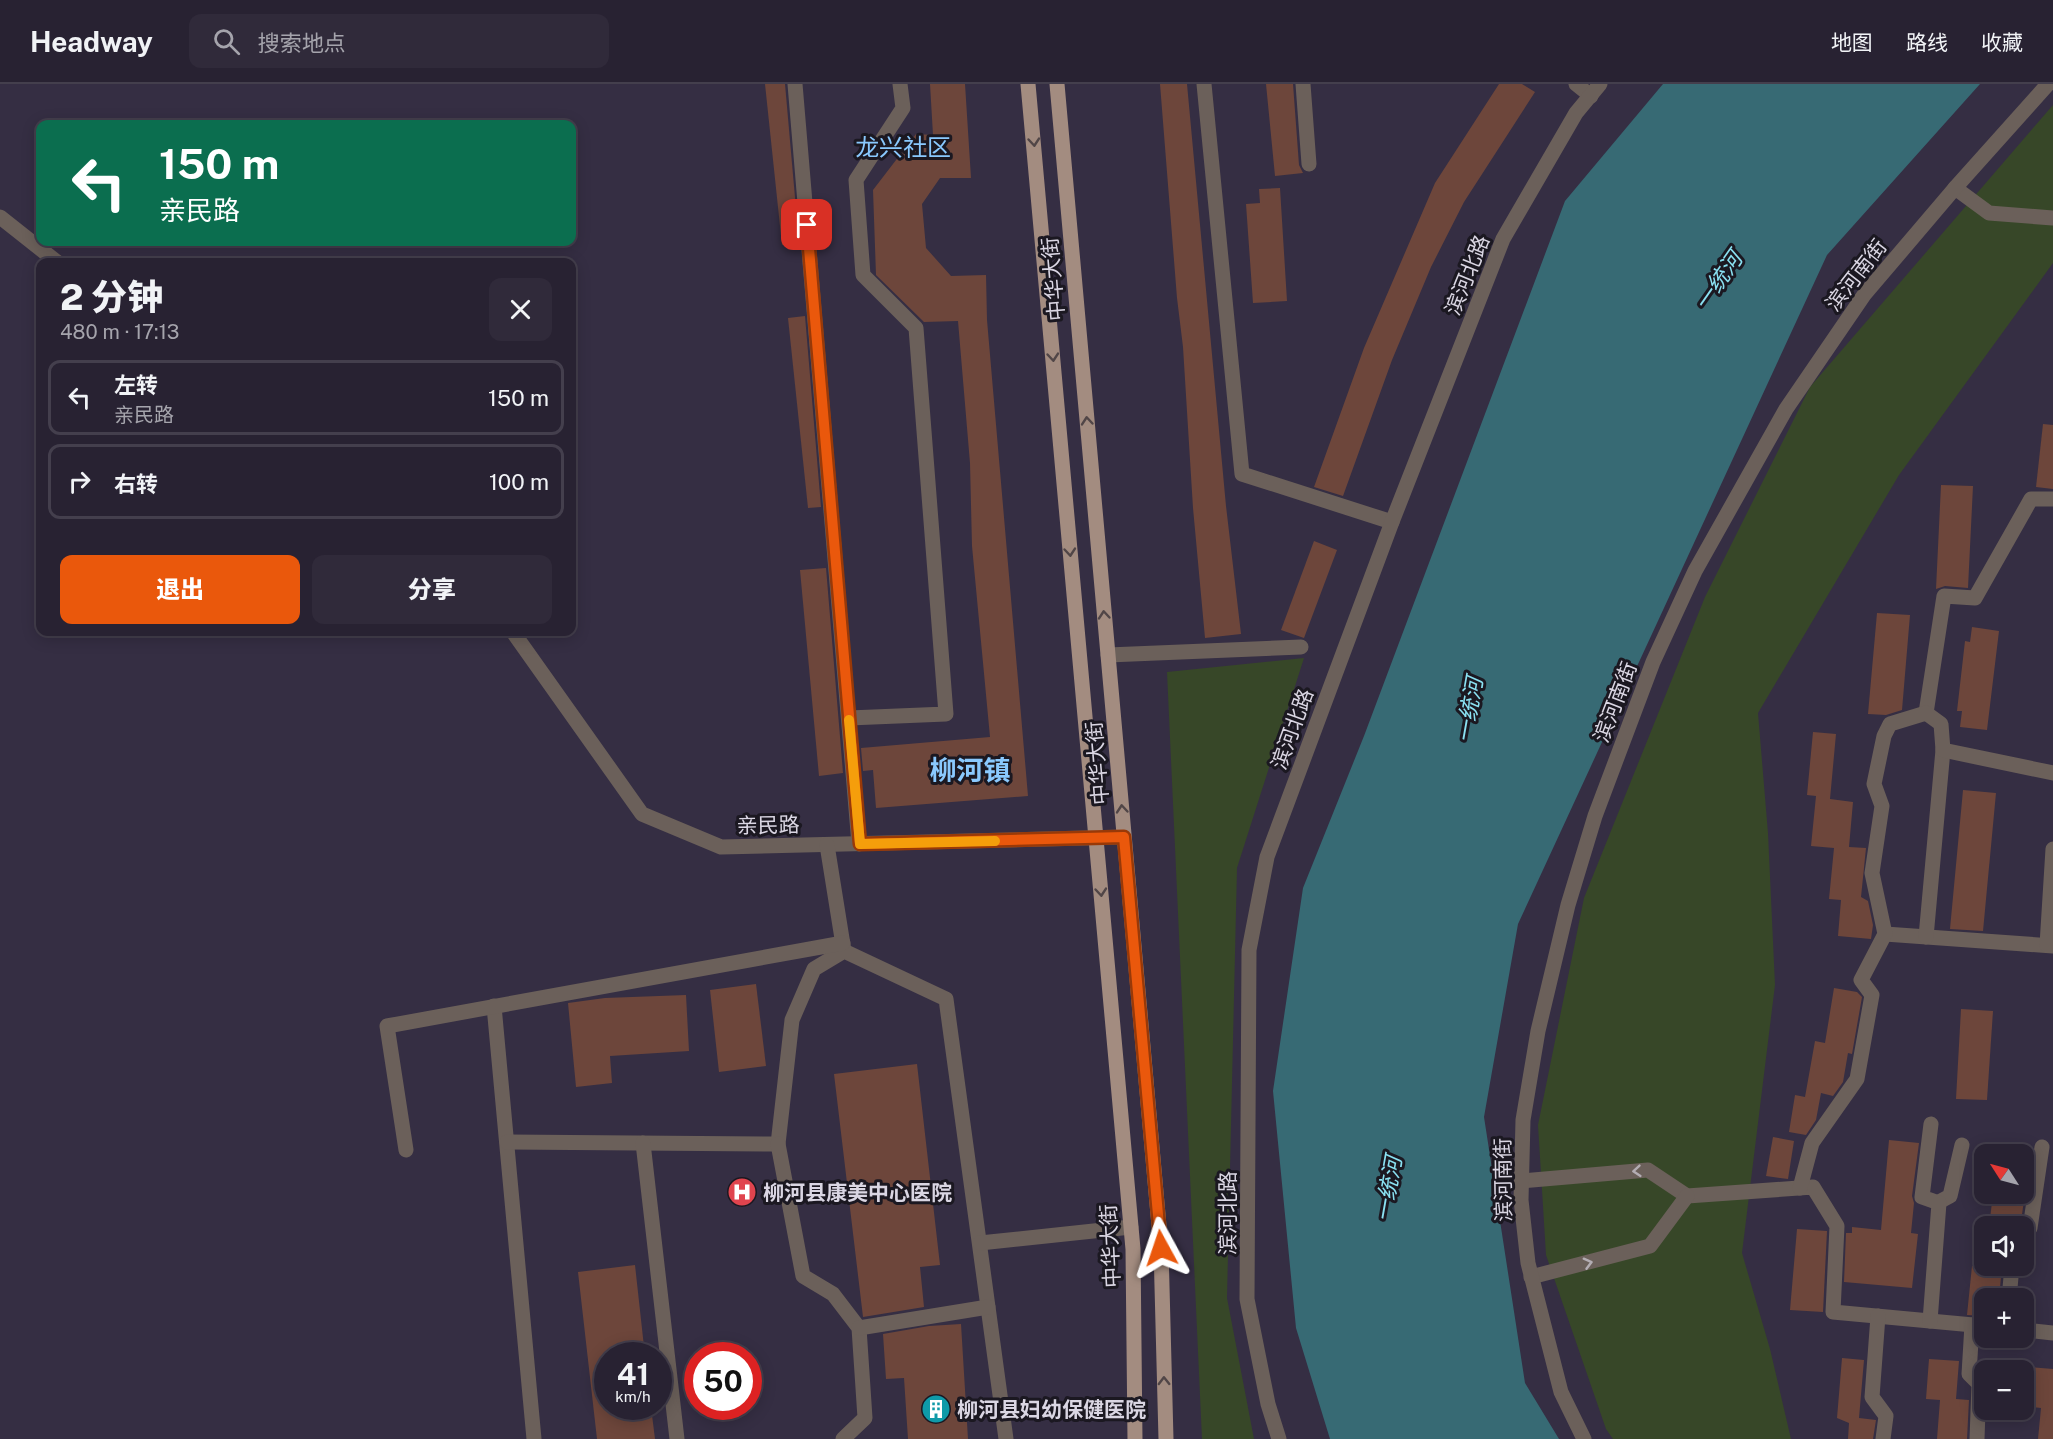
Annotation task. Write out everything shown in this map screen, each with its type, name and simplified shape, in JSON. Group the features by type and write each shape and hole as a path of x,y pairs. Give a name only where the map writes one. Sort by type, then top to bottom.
{"main road":[{"name":"中华大街","path":"1028,84 1133,1249 1135,1439"},
{"name":"中华大街","path":"1057,84 1161,1248 1166,1439"}],"street":[{"path":"795,84 860,844"},
{"path":"849,718 946,714 916,328 864,275 856,180 903,108 900,84"},
{"path":"1204,84 1242,474 1392,522"},
{"path":"1303,84 1309,164"},
{"path":"1576,84 1595,90"},
{"name":"滨河南街","path":"1584,1439 1561,1392 1528,1263 1521,1200 1524,1109 1538,1031 1568,905 1595,816 1653,662 1695,572 1786,409 1864,295 2048,84"},
{"name":"滨河北路","path":"1279,1439 1268,1404 1247,1299 1249,950 1267,856 1392,522 1503,239 1576,113 1595,90"},
{"path":"1955,188 1989,213 2053,218"},
{"path":"0,218 36,246"},
{"path":"36,246 52,258"},
{"path":"1926,713 1944,596 1975,598 2031,499 2053,499"},
{"name":"亲民路","path":"516,636 642,814 721,848 1124,837"},
{"path":"1108,656 1301,647"},
{"path":"1926,713 1941,724 1943,750 1926,937"},
{"path":"1800,1188 1812,1143 1857,1079 1872,995 1861,980 1886,934 1872,873 1882,806 1874,784 1884,736 1890,724 1926,713"},
{"path":"1943,750 2053,773"},
{"path":"827,845 844,947"},
{"path":"1886,934 2050,946 2053,849"},
{"path":"843,1439 866,1418 859,1328 833,1294 803,1276 778,1144 792,1020 814,969 844,947"},
{"path":"406,1150 387,1026 844,947 946,999 1006,1439"},
{"path":"494,1006 534,1439"},
{"path":"1930,1321 1939,1203 1922,1197 1931,1124"},
{"path":"507,1142 778,1144"},
{"path":"643,1143 677,1439"},
{"path":"1937,1203 1950,1196 1962,1145"},
{"path":"2032,1216 2042,1147"},
{"path":"1522,1181 1648,1170 1687,1196 1813,1187 1837,1226 1833,1312 1974,1326"},
{"path":"1531,1277 1650,1246 1687,1196"},
{"path":"980,1243 1131,1227"},
{"path":"859,1328 988,1307"},
{"path":"1878,1316 1872,1397 1886,1416 1883,1439"},
{"path":"2034,1331 2053,1333"},
{"path":"1974,1347 1969,1374 1979,1384 1977,1439"}],"shaded area":[{"path":"2053,105 2053,263 1899,475 1758,713 1768,833 1775,985 1742,1253 1770,1349 1791,1439 1613,1439 1606,1429 1546,1255 1538,1125 1584,898 1705,597 1810,387"},
{"path":"1304,658 1237,868 1227,1298 1254,1439 1202,1439 1167,672"}],"water":[{"name":"一统河","path":"1663,84 1980,84 1827,255 1518,924 1484,1117 1525,1383 1559,1439 1330,1439 1296,1328 1273,1091 1303,888 1364,736 1565,201"}],"building":[{"path":"765,84 785,84 799,243 782,245"},
{"path":"930,84 965,84 971,178 940,178 922,204 926,248 951,276 986,275 987,320 1028,796 876,808 873,770 863,771 861,748 990,737 972,546 970,463 958,321 924,322 876,275 873,190 916,134 933,135"},
{"path":"1160,84 1187,84 1226,506 1241,634 1205,638"},
{"path":"1266,84 1293,84 1299,165 1303,173 1275,176"},
{"path":"1499,84 1522,84 1535,92 1464,202 1431,267 1392,360 1343,496 1314,487 1364,348 1435,183"},
{"path":"1280,188 1287,301 1253,303 1246,204 1260,203 1259,189"},
{"path":"805,316 821,507 808,508 788,318"},
{"path":"2043,424 2053,425 2053,489 2036,487"},
{"path":"1941,485 1973,486 1968,588 1945,586 1936,589"},
{"path":"1314,541 1337,550 1304,638 1281,630"},
{"path":"826,568 843,773 819,776 800,570"},
{"path":"1877,613 1910,615 1902,710 1886,715 1868,714"},
{"path":"1972,627 1999,631 1987,730 1960,727 1962,711 1957,711 1965,641 1970,642"},
{"path":"1813,732 1836,734 1830,799 1853,802 1849,847 1866,848 1861,897 1868,901 1873,925 1871,939 1838,936 1841,900 1829,899 1834,848 1811,846 1816,796 1807,795"},
{"path":"1963,790 1996,793 1983,931 1950,929"},
{"path":"756,984 766,1066 719,1072 710,990"},
{"path":"1834,988 1857,992 1862,997 1852,1054 1848,1053 1843,1082 1833,1096 1821,1093 1816,1120 1806,1135 1789,1132 1795,1095 1805,1097 1815,1041 1825,1043"},
{"path":"686,995 689,1051 610,1056 612,1083 576,1087 568,1003 605,998"},
{"path":"1961,1009 1993,1011 1987,1100 1956,1099"},
{"path":"917,1064 940,1265 920,1267 924,1307 863,1317 834,1074"},
{"path":"1773,1137 1794,1141 1788,1179 1766,1176"},
{"path":"1889,1140 1919,1143 1912,1196 1914,1203 1911,1233 1918,1234 1912,1288 1844,1282 1846,1233 1852,1233 1852,1227 1881,1230"},
{"path":"1992,1204 2024,1204 2022,1216 1990,1216"},
{"path":"1797,1229 1827,1231 1823,1312 1790,1310"},
{"path":"635,1265 643,1342 594,1342 594,1413 578,1272"},
{"path":"1972,1266 1974,1266 1974,1276 2001,1276 2000,1288 1974,1288 1974,1315 1967,1315"},
{"name":"柳河县妇幼保健医院","path":"961,1324 968,1439 908,1439 904,1378 886,1379 883,1334 929,1326"},
{"path":"1842,1358 1864,1360 1859,1418 1876,1420 1873,1439 1848,1439 1849,1423 1837,1418"},
{"path":"1929,1359 1959,1361 1956,1399 1969,1400 1967,1439 1937,1439 1940,1400 1926,1399"},
{"path":"2034,1367 2053,1369 2053,1439 2038,1439 2041,1408 2034,1407"},
{"path":"595,1420 653,1420 655,1439 597,1439"}],"slow traffic":[{"path":"849,720 860,844 995,841"}],"place":[{"name":"柳河县康美中心医院","path":"742,1192"},
{"name":"柳河县妇幼保健医院","path":"936,1409"}],"district":[{"name":"龙兴社区","path":"903,147"},
{"name":"柳河镇","path":"970,770"}],"route":[{"path":"807,225 860,844 1124,837 1161,1248"}]}
